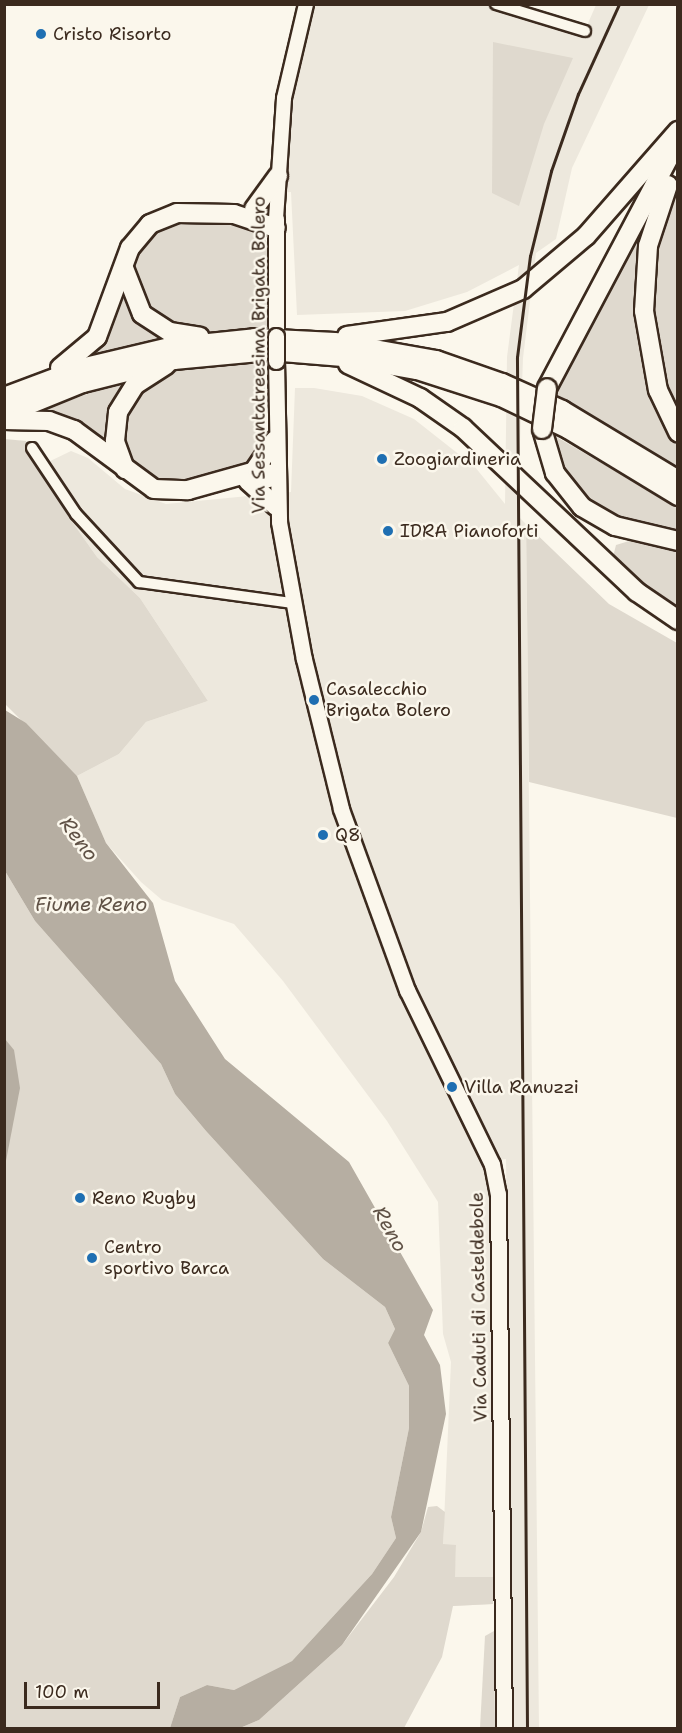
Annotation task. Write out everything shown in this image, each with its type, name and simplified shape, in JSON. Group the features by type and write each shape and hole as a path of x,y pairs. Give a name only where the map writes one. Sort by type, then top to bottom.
{"highway":[{"path":"4,397 44,379 140,352 220,340 312,339 434,325 523,289 586,236 678,131"},
{"path":"678,141 547,388 542,429 555,473 582,507 615,526 678,541"},
{"path":"678,168 652,228 644,311 658,390 678,432"},
{"path":"44,379 97,337 136,238 158,219 177,213 234,213 254,209 278,176"},
{"path":"254,209 276,223"},
{"path":"234,213 276,223"},
{"path":"124,267 132,298 155,324 220,340"},
{"path":"312,339 414,355 494,380 562,410 678,480"},
{"path":"4,415 83,383 174,360 270,351 324,354 408,368 481,389 568,429 678,496"},
{"path":"324,354 392,382 462,428 637,592 678,620"},
{"path":"126,471 115,441 118,412 135,386 174,360"},
{"path":"4,420 65,426 126,471 165,492 234,479 275,476"},
{"path":"254,477 275,440"},
{"path":"254,477 276,506"}],"main road":[{"name":"Via Sessantatreesima Brigata Bolero","path":"276,223 276,506 292,603 341,809"},
{"name":"Via Caduti di Casteldebole","path":"341,809 417,1016 495,1176 504,1728"}],"street":[{"name":"Via Sessantatreesima Brigata Bolero","path":"276,223 286,84 306,4"},
{"path":"503,6 585,31"},
{"path":"32,448 76,514 139,582 292,603"}],"shaded area":[{"path":"311,5 497,5 585,30 596,5 649,5 572,168 556,239 536,253 523,358 519,470 520,518 526,524 539,1728 512,1728 506,1159 485,1161 493,1221 493,1604 453,1606 456,1545 443,1545 451,1362 443,1334 438,1202 387,1121 283,981 234,924 162,900 141,882 106,843 77,776 119,754 146,722 208,701 140,598 97,557 68,516 42,465 71,451 88,458 125,489 166,504 291,492 295,388 314,388 362,396 414,419 475,467 505,504 507,357 519,265 467,292 405,311 297,315 291,192 279,193 283,113"},
{"path":"493,42 573,58 544,124 519,206 492,193"},
{"path":"677,180 677,414 667,390 652,301 655,248"},
{"path":"647,211 640,259 668,426 677,443 677,469 552,396"},
{"path":"239,218 259,226 268,245 267,328 200,333 150,317 131,279 132,261 154,227 179,220"},
{"path":"121,292 136,319 167,338 88,357 110,327"},
{"path":"265,361 265,448 256,465 186,483 157,483 138,474 123,451 119,422 130,396 157,375 200,364"},
{"path":"134,378 109,416 111,452 30,414"},
{"path":"548,432 677,507 677,536 632,526 572,492"},
{"path":"5,439 26,441 68,516 97,557 140,598 208,701 146,722 119,754 77,776 5,704"},
{"path":"526,524 609,604 677,643 677,818 529,782"},
{"path":"639,538 677,547 677,616 612,561 616,545"},
{"path":"5,871 35,921 161,1064 175,1094 206,1131 323,1259 385,1307 395,1329 388,1343 409,1386 409,1428 391,1517 396,1538 372,1574 292,1661 234,1690 207,1685 180,1697 170,1728 5,1728"},
{"path":"437,1506 445,1512 443,1544 456,1545 455,1577 493,1577 493,1604 453,1606 442,1657 404,1728 240,1728 259,1720 342,1645 394,1577 421,1532 428,1507"},
{"path":"494,1631 495,1728 480,1728 485,1636"}],"water":[{"name":"Fiume Reno","path":"5,710 26,723 77,776 106,843 153,903 175,981 225,1059 349,1162 433,1310 424,1335 440,1365 446,1414 421,1532 342,1645 259,1720 240,1728 170,1728 180,1697 207,1685 234,1690 292,1661 372,1574 396,1538 391,1517 409,1428 409,1386 388,1343 395,1329 385,1307 323,1259 206,1131 175,1094 161,1064 35,921 5,871"},
{"path":"5,1039 14,1050 20,1088 5,1166"}],"railway":[{"path":"527,1728 517,357 530,256 551,171 578,94 619,4"}],"place":[{"name":"Cristo Risorto","path":"41,34"},
{"name":"Zoogiardineria","path":"382,459"},
{"name":"IDRA Pianoforti","path":"388,531"},
{"name":"Casalecchio Brigata Bolero","path":"314,700"},
{"name":"Q8","path":"323,835"},
{"name":"Villa Ranuzzi","path":"452,1087"},
{"name":"Reno Rugby","path":"80,1198"},
{"name":"Centro sportivo Barca","path":"92,1258"}],"water label":[{"name":"Reno","path":"79,839"},
{"name":"Reno","path":"390,1229"}]}
